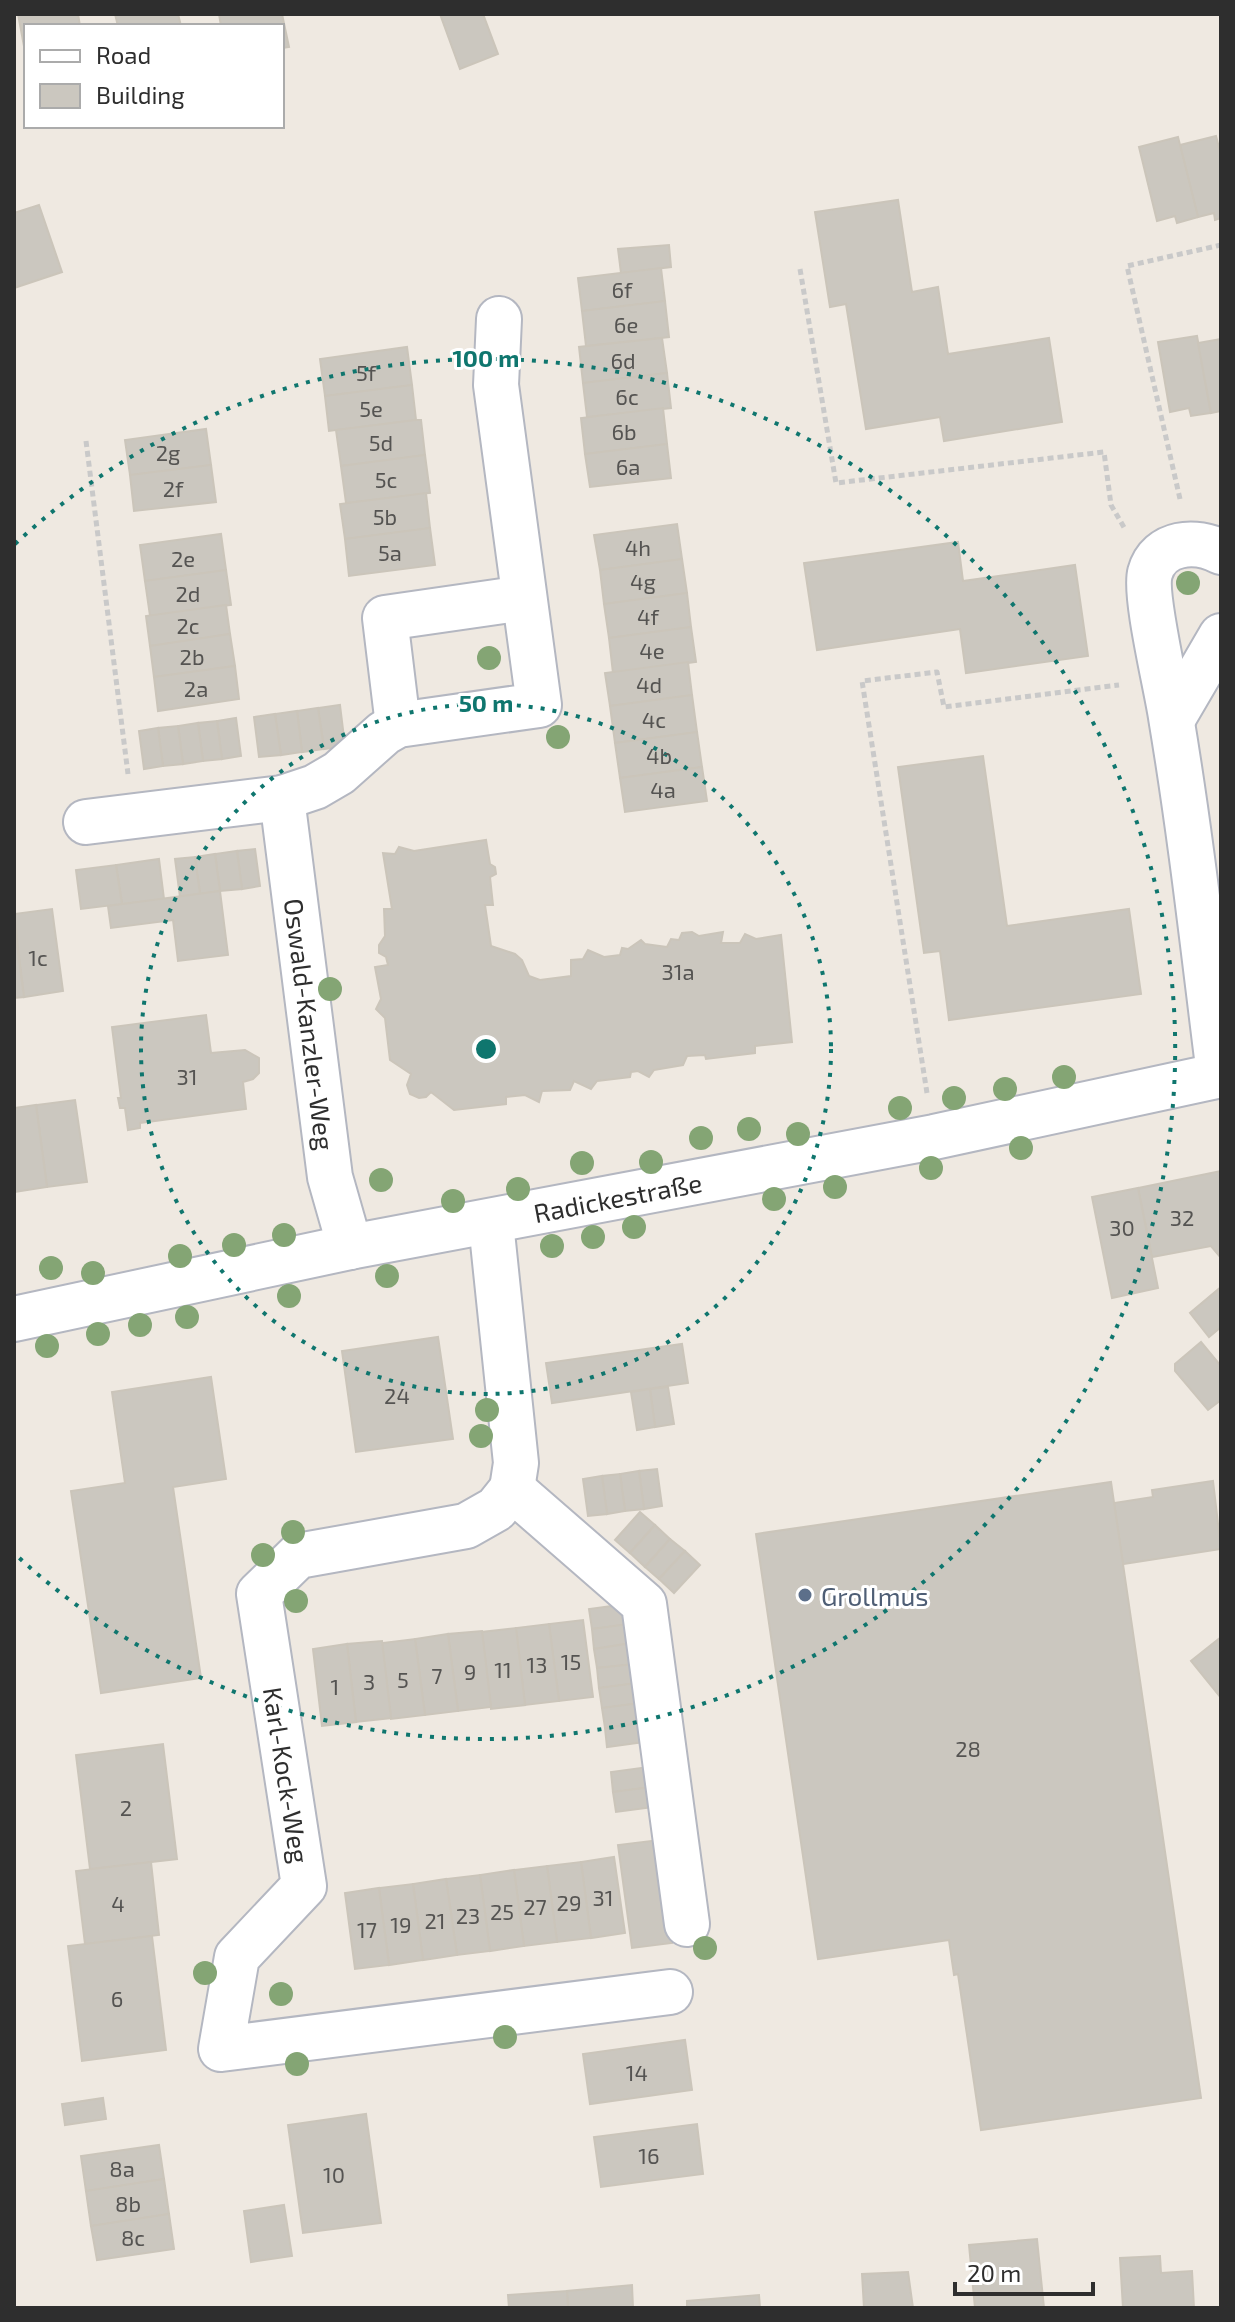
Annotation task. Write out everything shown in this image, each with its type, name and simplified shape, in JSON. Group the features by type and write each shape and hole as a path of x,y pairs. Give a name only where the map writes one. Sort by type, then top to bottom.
{"street":[{"path":"86,822 282,798 315,787 339,773 384,733 398,725 539,705 496,385 499,319"},
{"name":"Radickestraße","path":"14,1319 350,1247 491,1223 934,1137 1220,1074 1169,700 1148,585 1188,553"},
{"path":"398,725 385,618 524,598"},
{"path":"1169,700 1221,636"},
{"name":"Oswald-Kanzler-Weg","path":"282,798 330,1177 350,1247"},
{"path":"491,1223 516,1463 512,1489 644,1604 687,1924"},
{"name":"Karl-Kock-Weg","path":"512,1489 496,1509 466,1526 298,1556 259,1594 304,1886 237,1957 221,2049 670,1992"}],"path":[{"path":"800,269 836,483 1104,452 1111,505 1134,543 1188,553 1127,266 1221,245"},
{"path":"86,441 134,817"},
{"path":"934,1137 862,681 937,672 944,707 1169,700"}],"building":[{"path":"18,14 78,14 80,24 24,24 24,46"},
{"path":"115,14 178,14 180,24 118,24"},
{"path":"219,14 282,14 289,47 284,48 284,24 221,24"},
{"path":"440,14 483,14 498,54 460,69"},
{"path":"1216,136 1221,155 1221,218 1215,220 1214,213 1198,217 1180,145"},
{"path":"1178,137 1198,217 1177,223 1175,216 1157,221 1139,147"},
{"path":"898,200 912,292 938,287 948,354 1049,338 1062,422 944,441 940,417 866,429 846,304 830,307 815,212"},
{"path":"39,205 62,272 14,288 14,213"},
{"path":"669,245 671,267 621,273 618,249"},
{"path":"661,268 665,301 582,311 578,278"},
{"path":"665,301 669,337 586,346 582,311"},
{"path":"1197,336 1211,413 1191,416 1189,408 1170,412 1158,342"},
{"path":"662,338 667,373 583,383 579,347"},
{"path":"1221,339 1221,411 1211,413 1198,343"},
{"path":"407,347 412,385 325,396 320,359"},
{"path":"667,373 671,408 587,417 583,383"},
{"path":"412,385 416,420 329,431 325,396"},
{"path":"663,408 667,444 585,454 581,418"},
{"path":"421,420 425,455 341,466 336,430"},
{"path":"206,429 211,465 130,475 125,440"},
{"path":"667,444 671,478 590,487 585,454"},
{"path":"425,455 430,493 346,503 341,466"},
{"path":"211,465 216,502 134,511 130,475"},
{"path":"426,493 430,528 345,539 340,504"},
{"path":"677,524 682,559 600,570 594,535"},
{"path":"430,528 435,565 349,576 345,539"},
{"path":"221,534 226,570 145,581 140,545"},
{"path":"958,542 963,581 1075,565 1088,656 966,673 960,629 817,650 804,563"},
{"path":"682,559 687,593 604,604 600,570"},
{"path":"226,570 231,605 150,616 145,581"},
{"path":"687,593 691,627 609,638 604,604"},
{"path":"226,605 230,634 150,646 146,616"},
{"path":"691,627 696,662 613,673 609,638"},
{"path":"230,634 235,666 154,677 150,646"},
{"path":"688,662 692,695 610,706 605,673"},
{"path":"235,666 239,699 158,711 154,677"},
{"path":"692,695 697,732 615,743 610,706"},
{"path":"340,705 345,746 324,749 318,708"},
{"path":"318,708 324,749 302,752 297,711"},
{"path":"297,711 302,752 281,755 275,714"},
{"path":"275,714 281,755 259,757 254,717"},
{"path":"236,718 241,756 222,759 217,721"},
{"path":"217,721 222,759 203,761 198,723"},
{"path":"198,723 203,761 183,764 178,726"},
{"path":"178,726 183,764 163,766 158,728"},
{"path":"158,728 163,766 144,769 139,731"},
{"path":"697,732 702,767 620,778 615,743"},
{"path":"983,756 1007,926 1129,909 1141,994 949,1020 940,951 924,953 898,767"},
{"path":"702,767 707,801 625,812 620,778"},
{"path":"486,840 490,864 495,867 496,874 490,877 493,905 485,905 491,946 515,954 522,960 529,976 540,980 571,976 571,960 583,959 588,950 604,957 620,955 622,948 628,949 641,940 645,944 667,947 671,939 679,940 682,933 692,932 699,936 723,932 721,943 740,943 745,934 756,939 781,935 792,1042 755,1046 755,1053 706,1059 705,1055 687,1056 683,1065 654,1070 649,1077 638,1071 631,1072 630,1077 597,1081 591,1089 574,1081 570,1090 542,1091 539,1102 525,1095 506,1097 506,1104 454,1110 431,1092 419,1098 410,1094 407,1085 411,1074 390,1060 385,1018 376,1009 381,999 375,967 388,965 386,957 379,953 379,945 385,936 384,909 392,909 383,853 395,854 399,847 414,851"},
{"path":"255,849 260,886 242,889 237,851"},
{"path":"237,851 242,889 220,891 215,854"},
{"path":"215,854 220,891 200,894 195,857"},
{"path":"195,857 200,894 180,897 175,859"},
{"path":"159,859 164,899 122,904 116,865"},
{"path":"116,865 122,904 81,909 76,870"},
{"path":"220,891 228,955 178,961 173,920 111,928 108,906"},
{"path":"52,909 63,991 24,997 14,914"},
{"path":"14,923 24,997 14,998"},
{"path":"206,1015 211,1053 245,1050 259,1058 259,1073 243,1082 246,1109 140,1123 140,1128 128,1130 125,1108 120,1108 118,1098 121,1098 112,1027"},
{"path":"75,1100 87,1182 47,1187 36,1105"},
{"path":"36,1105 47,1187 14,1192 14,1108"},
{"path":"1221,1171 1221,1258 1211,1246 1152,1257 1138,1188"},
{"path":"1138,1188 1158,1288 1112,1298 1092,1197"},
{"path":"1221,1287 1221,1327 1209,1337 1190,1313"},
{"path":"438,1337 453,1439 356,1452 342,1351"},
{"path":"1201,1342 1221,1366 1221,1400 1208,1410 1175,1371 1175,1364"},
{"path":"682,1344 688,1383 552,1403 546,1363"},
{"path":"211,1377 226,1479 173,1487 201,1678 101,1693 71,1491 125,1483 112,1392"},
{"path":"668,1387 674,1424 655,1427 650,1389"},
{"path":"650,1389 655,1427 637,1430 631,1392"},
{"path":"657,1469 662,1506 644,1509 639,1471"},
{"path":"639,1471 644,1509 625,1511 620,1474"},
{"path":"620,1474 625,1511 607,1514 602,1476"},
{"path":"602,1476 607,1514 588,1516 583,1479"},
{"path":"1213,1481 1221,1549 1123,1564 1114,1503 1153,1497 1152,1490"},
{"path":"1111,1482 1201,2098 981,2130 958,1974 954,1975 949,1940 818,1959 756,1534"},
{"path":"640,1512 655,1525 630,1553 615,1540"},
{"path":"655,1525 670,1539 645,1567 630,1553"},
{"path":"670,1539 685,1551 659,1579 645,1567"},
{"path":"685,1551 700,1565 674,1593 659,1579"},
{"path":"627,1604 629,1624 592,1629 589,1609"},
{"path":"583,1620 593,1697 559,1701 549,1624"},
{"path":"549,1624 559,1701 525,1705 516,1628"},
{"path":"629,1624 632,1643 594,1649 592,1629"},
{"path":"516,1628 525,1705 491,1709 482,1632"},
{"path":"482,1631 491,1707 458,1711 448,1634"},
{"path":"448,1634 458,1711 425,1715 415,1639"},
{"path":"1221,1637 1221,1698 1191,1661"},
{"path":"415,1639 425,1715 391,1719 382,1643"},
{"path":"382,1641 391,1718 356,1722 347,1644"},
{"path":"632,1643 635,1664 597,1668 594,1649"},
{"path":"347,1644 356,1722 322,1726 313,1649"},
{"path":"635,1664 637,1683 599,1688 597,1668"},
{"path":"637,1683 640,1703 602,1708 599,1688"},
{"path":"640,1703 643,1723 605,1728 602,1708"},
{"path":"643,1723 645,1742 607,1747 605,1728"},
{"path":"163,1744 177,1859 90,1869 76,1755"},
{"path":"648,1767 651,1787 613,1792 611,1772"},
{"path":"651,1787 654,1807 616,1812 613,1792"},
{"path":"659,1840 672,1943 632,1948 618,1845"},
{"path":"614,1857 625,1933 591,1938 581,1862"},
{"path":"151,1862 159,1935 85,1944 76,1871"},
{"path":"581,1862 591,1938 557,1942 547,1866"},
{"path":"547,1866 557,1942 524,1946 514,1870"},
{"path":"514,1870 524,1946 490,1951 480,1875"},
{"path":"480,1875 490,1951 457,1955 446,1879"},
{"path":"446,1879 457,1955 423,1960 413,1884"},
{"path":"413,1884 423,1960 389,1965 379,1888"},
{"path":"379,1888 389,1965 355,1969 345,1893"},
{"path":"152,1936 166,2050 82,2061 68,1946"},
{"path":"685,2040 692,2090 590,2104 583,2054"},
{"path":"103,2098 106,2119 65,2125 62,2104"},
{"path":"366,2114 381,2223 303,2233 288,2125"},
{"path":"697,2124 703,2174 601,2187 594,2137"},
{"path":"159,2145 164,2179 86,2191 81,2156"},
{"path":"164,2179 169,2214 91,2226 86,2191"},
{"path":"284,2205 292,2256 251,2262 244,2211"},
{"path":"169,2214 174,2249 97,2260 91,2226"},
{"path":"1037,2239 1044,2308 975,2308 969,2245"},
{"path":"1160,2256 1161,2273 1192,2271 1194,2308 1123,2308 1120,2258"},
{"path":"908,2272 913,2308 864,2308 862,2274"},
{"path":"632,2285 633,2308 568,2308 567,2291"},
{"path":"567,2291 568,2308 509,2308 508,2295"},
{"path":"759,2295 760,2308 687,2308 687,2301"}],"place":[{"name":"Grollmus","path":"805,1595"}]}
